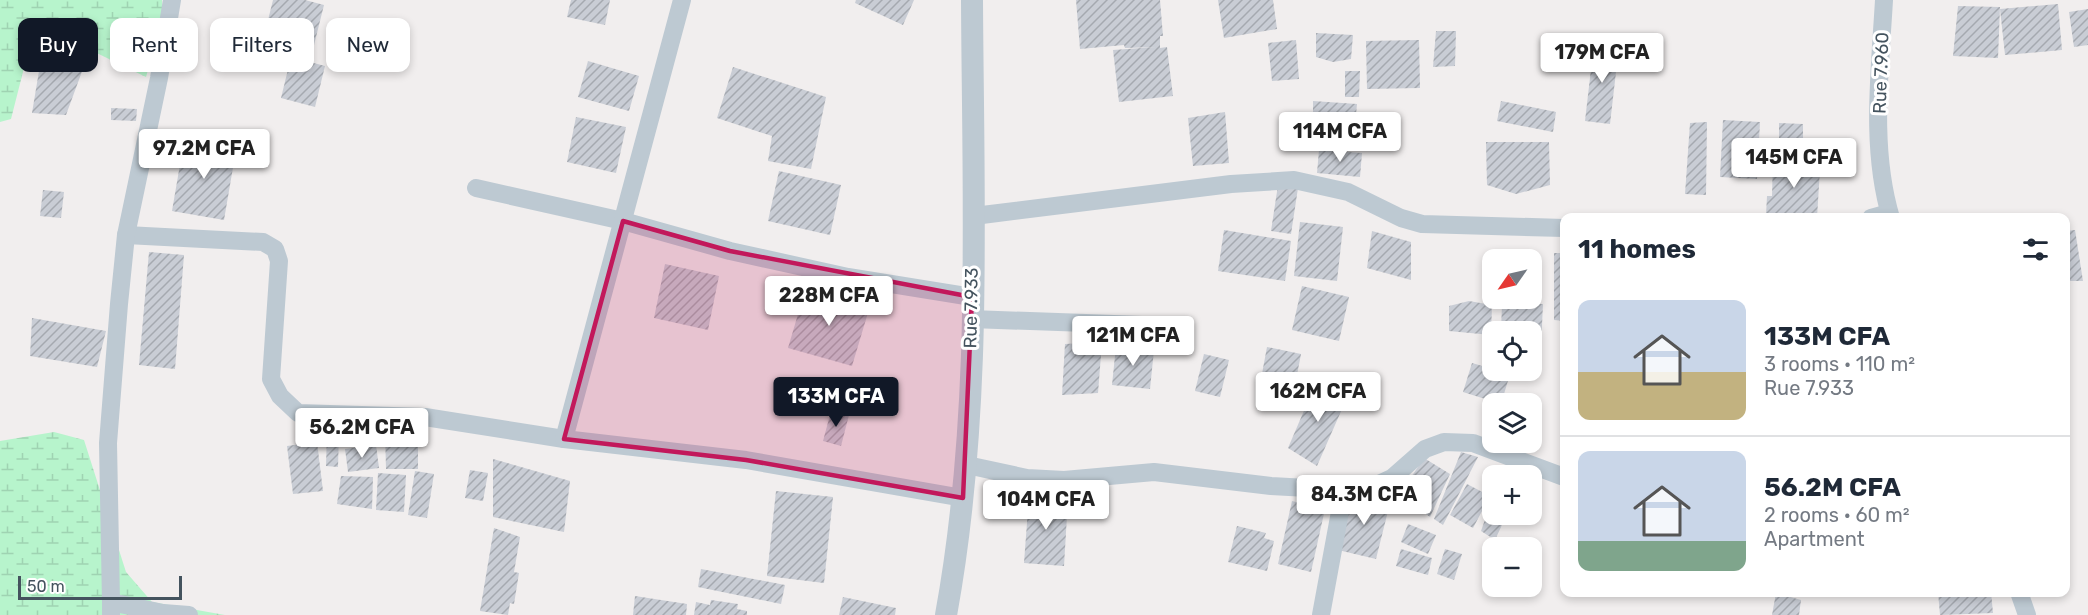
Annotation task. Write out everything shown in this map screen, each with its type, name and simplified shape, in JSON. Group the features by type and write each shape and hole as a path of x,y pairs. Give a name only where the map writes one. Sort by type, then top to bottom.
{"street":[{"path":"172,0 159,78 126,235 108,443 111,608 189,615"},
{"path":"564,439 682,0"},
{"name":"Rue 7.933","path":"946,615 967,465 974,216 972,0"},
{"name":"Rue 7.960","path":"1884,0 1881,168 1890,213"},
{"path":"974,216 1230,184 1294,180 1348,192 1401,218 1422,224 1560,228"},
{"path":"476,188 623,221 730,251 972,308 1170,326"},
{"path":"126,235 263,242 275,249 279,261 272,379 280,396 298,413 425,417 564,439 746,460 963,498"},
{"path":"967,465 1027,478 1064,480 1154,472 1271,486 1344,490 1377,485 1392,478 1425,449 1444,442 1473,443 1560,476"},
{"path":"1321,615 1344,490"},
{"path":"2021,597 2027,615"}],"highlighted area":[{"path":"623,221 730,251 972,297 963,498 746,460 564,439"}],"green space":[{"path":"0,0 162,0 163,18 110,18 110,59 98,54 98,18 18,18 18,72 23,72 11,119 0,122"},
{"path":"136,72 147,72 146,77"},
{"path":"54,432 84,440 126,572 152,602 225,615 0,615 0,441"}],"building":[{"path":"273,0 305,0 324,5 314,45 314,18 268,18"},
{"path":"571,0 610,0 605,25 567,17"},
{"path":"856,0 914,0 903,25 855,3"},
{"path":"1076,0 1160,0 1163,36 1160,36 1160,48 1167,47 1173,96 1119,102 1113,50 1156,47 1125,48 1124,45 1080,49"},
{"path":"1218,0 1273,0 1277,29 1224,38"},
{"path":"2058,4 2062,50 2005,55 2000,9"},
{"path":"1958,6 2000,7 1998,58 1953,56"},
{"path":"2088,9 2088,45 2074,47 2069,12"},
{"path":"1436,31 1456,31 1455,66 1433,67"},
{"path":"1316,33 1353,35 1351,59 1333,62 1316,57"},
{"path":"1296,40 1299,79 1272,81 1268,43"},
{"path":"1419,40 1420,88 1367,89 1366,41"},
{"path":"1594,43 1619,46 1610,124 1585,121"},
{"path":"588,61 639,76 629,111 578,97"},
{"path":"314,63 325,66 315,107 281,98 287,72 314,72"},
{"path":"733,67 826,97 811,169 768,161 772,136 717,118"},
{"path":"1345,71 1360,71 1359,97 1345,97"},
{"path":"39,72 82,72 66,115 32,113"},
{"path":"1313,101 1357,104 1353,148 1335,147 1335,141 1313,140"},
{"path":"1501,101 1556,112 1553,132 1497,121"},
{"path":"111,108 137,109 136,121 111,120"},
{"path":"1225,112 1229,163 1193,166 1188,118"},
{"path":"576,117 626,127 616,173 567,162"},
{"path":"1723,120 1760,122 1757,179 1720,177"},
{"path":"1707,122 1706,195 1685,194 1690,123"},
{"path":"1779,123 1803,124 1803,140 1779,140"},
{"path":"184,141 236,150 224,220 172,211"},
{"path":"1486,142 1549,142 1550,185 1516,194 1487,185"},
{"path":"1319,150 1362,153 1360,177 1317,173"},
{"path":"1773,159 1810,160 1820,169 1817,213 1766,213 1767,196 1772,196"},
{"path":"779,171 841,185 830,235 768,221"},
{"path":"1278,185 1298,188 1291,234 1271,231"},
{"path":"43,190 64,192 61,218 40,216"},
{"path":"1300,222 1343,227 1337,281 1294,276"},
{"path":"1224,230 1291,241 1285,281 1218,271"},
{"path":"2075,230 2083,281 2070,281 2070,231"},
{"path":"1372,231 1411,242 1411,280 1367,268"},
{"path":"149,252 184,255 175,369 139,365"},
{"path":"1554,253 1560,253 1560,321 1554,320"},
{"path":"665,264 719,276 708,330 654,318"},
{"path":"1302,286 1349,297 1339,341 1292,330"},
{"path":"806,287 870,306 852,366 788,348"},
{"path":"1469,301 1482,303 1482,309 1492,309 1491,321 1482,321 1482,334 1449,331 1449,306"},
{"path":"1543,304 1542,326 1542,321 1501,321 1502,309 1542,309"},
{"path":"32,318 106,331 97,367 30,356"},
{"path":"1102,342 1098,393 1062,395 1065,344"},
{"path":"1116,346 1154,350 1150,389 1112,385"},
{"path":"1267,347 1301,354 1293,396 1259,390"},
{"path":"1204,354 1229,360 1220,397 1195,391"},
{"path":"1472,363 1482,366 1482,381 1508,381 1504,393 1482,393 1482,398 1463,392"},
{"path":"1315,385 1349,393 1317,466 1288,448"},
{"path":"831,411 849,415 841,446 823,441"},
{"path":"327,431 339,431 338,467 326,466"},
{"path":"418,431 418,469 386,469 385,432"},
{"path":"317,442 323,491 293,494 287,446"},
{"path":"376,445 379,468 348,472 345,449"},
{"path":"1461,452 1478,457 1443,525 1434,519"},
{"path":"1424,458 1450,474 1430,517 1399,495"},
{"path":"493,459 570,481 564,532 493,517"},
{"path":"470,470 488,473 483,501 465,498"},
{"path":"415,471 434,474 427,518 408,515"},
{"path":"378,473 406,475 404,512 376,510"},
{"path":"341,476 373,477 372,509 337,504"},
{"path":"1467,484 1482,492 1482,511 1473,528 1450,515"},
{"path":"776,491 833,497 824,583 767,576"},
{"path":"1351,493 1390,503 1376,559 1338,550"},
{"path":"1029,496 1068,499 1064,566 1024,563"},
{"path":"1292,501 1325,509 1311,572 1278,564"},
{"path":"1408,524 1436,535 1428,554 1401,542"},
{"path":"1483,525 1502,525 1496,537 1490,537 1481,531"},
{"path":"1237,526 1266,533 1264,538 1274,541 1267,571 1228,562"},
{"path":"494,528 520,537 514,572 519,573 514,604 510,603 508,615 480,611"},
{"path":"1401,549 1432,558 1428,575 1396,566"},
{"path":"1445,549 1462,554 1454,580 1437,574"},
{"path":"701,569 785,585 781,604 698,587"},
{"path":"635,596 687,604 686,615 633,615"},
{"path":"843,597 896,608 895,615 839,615"},
{"path":"1775,597 1801,600 1799,615 1772,615"},
{"path":"1938,597 1991,597 1993,613 1940,615"},
{"path":"711,600 738,604 737,609 747,611 747,615 694,615 696,602 710,605"}]}
